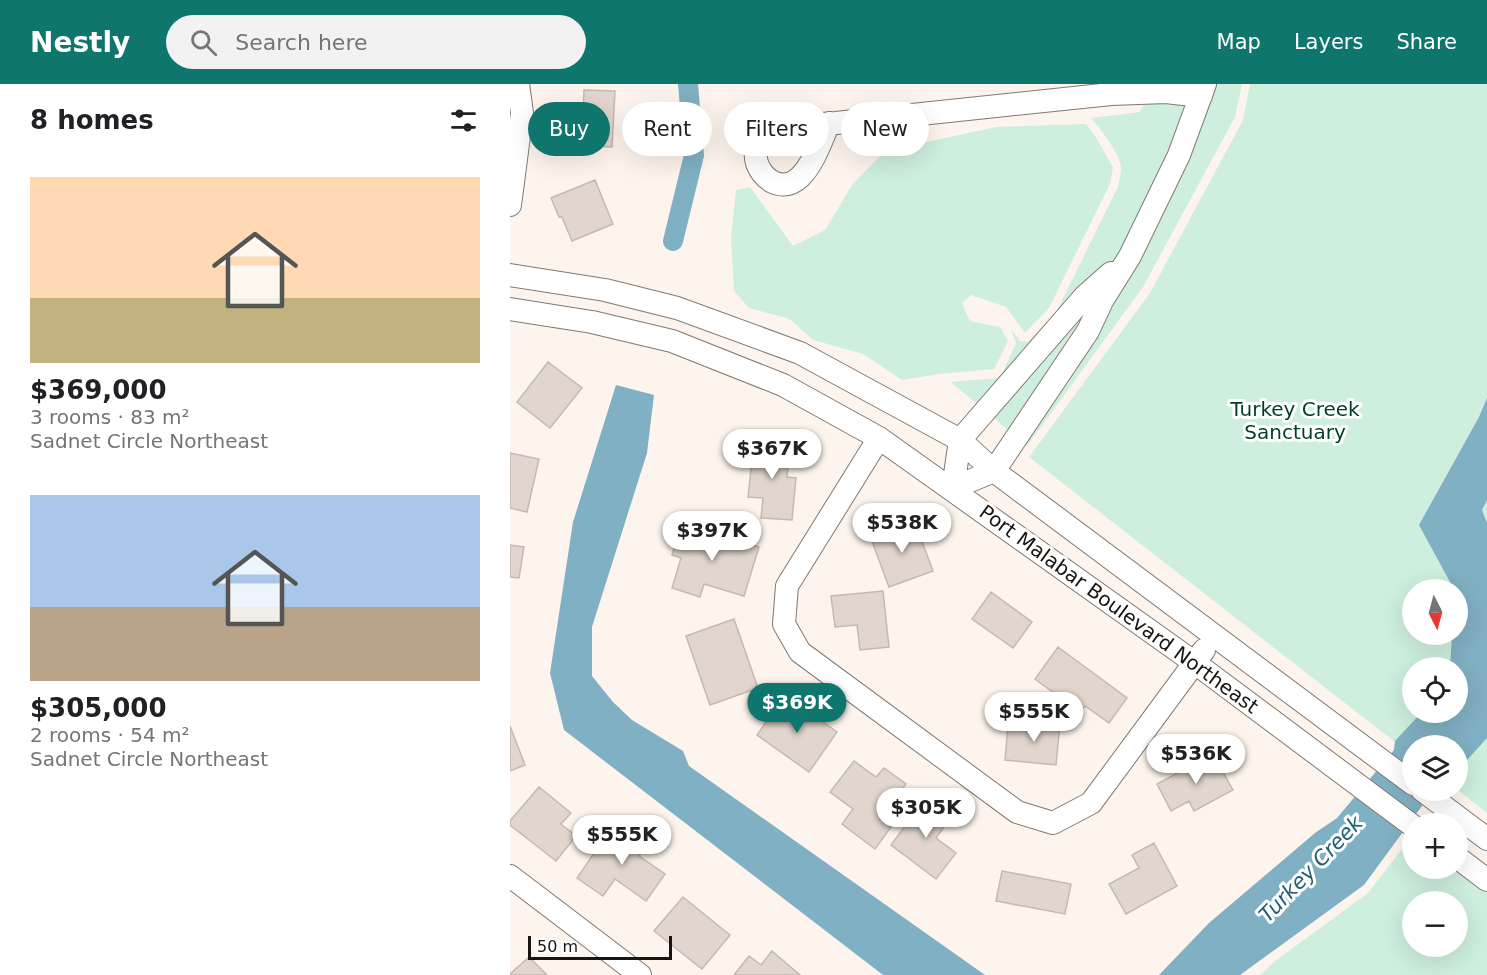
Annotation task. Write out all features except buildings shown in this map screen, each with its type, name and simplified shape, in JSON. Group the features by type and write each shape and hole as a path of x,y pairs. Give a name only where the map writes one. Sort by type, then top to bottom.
{"street":[{"path":"510,205 522,113 518,84"},
{"path":"829,123 1111,94 1203,90 1179,155 1130,256 1102,301 1088,331 994,471 952,488"},
{"path":"952,488 960,440 1084,296 1130,256"},
{"name":"Port Malabar Boulevard Northeast","path":"510,275 605,290 677,308 800,353 960,440 994,471 1402,776"},
{"name":"Port Malabar Boulevard Northeast","path":"510,309 592,322 672,341 783,385 879,438 1195,663 1402,818"},
{"path":"879,438 787,586 784,624 800,652 1017,812 1053,823 1091,803 1214,637"},
{"path":"1437,801 1487,839"},
{"path":"510,876 640,975"}],"green space":[{"path":"1152,84 1242,84 1235,117 1143,287 1027,446 951,382 998,378 1016,343 1011,329 1020,341 1028,342 1056,312 1118,187 1120,162 1109,142 1091,118 1140,112"},
{"name":"Turkey Creek Sanctuary","path":"1250,84 1487,84 1487,813 1468,798 1468,735 1402,735 1402,747 1029,457 1150,293 1243,120"},
{"path":"1086,124 1113,167 1110,184 1049,308 1025,333 1006,307 971,295 962,303 970,321 1000,327 1008,341 994,369 902,380 863,354 813,340 790,319 749,308 734,291 731,237 736,190 750,187 793,246 825,230 852,185 880,156 929,156 929,141 996,127"},
{"path":"1402,849 1402,879 1468,879 1487,893 1487,975 1260,975 1275,961 1368,893"}],"water":[{"path":"616,385 654,395 647,453 592,627 592,676 613,702 632,720 683,751 689,766 985,975 883,975 564,730 550,673 573,522"},
{"name":"Turkey Creek","path":"1487,398 1487,500 1482,510 1487,523 1487,738 1468,759 1468,735 1402,735 1402,801 1426,801 1417,813 1402,813 1402,833 1364,885 1240,975 1159,975 1209,923 1315,833 1337,818 1394,750 1395,741 1412,723 1468,723 1468,657 1451,657 1451,645 1468,645 1468,579 1448,579 1419,525 1479,417"}],"waterway":[{"path":"673,241 694,155 688,84"}]}
